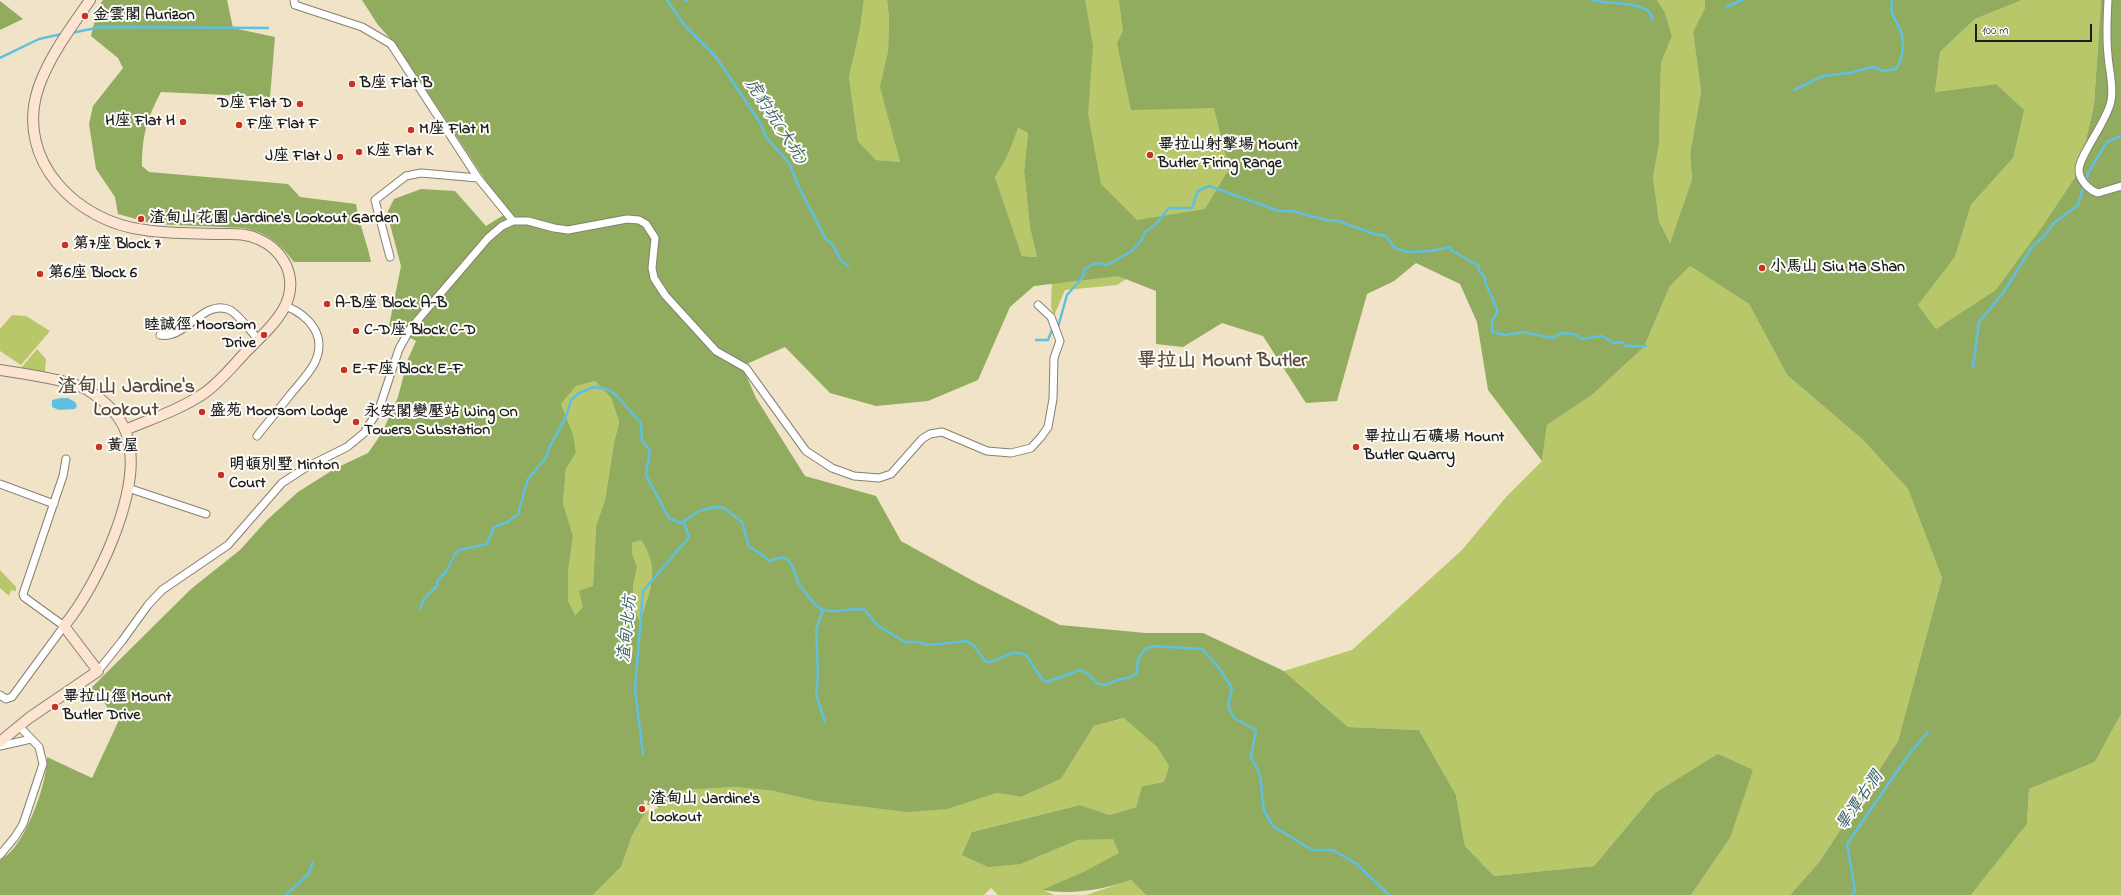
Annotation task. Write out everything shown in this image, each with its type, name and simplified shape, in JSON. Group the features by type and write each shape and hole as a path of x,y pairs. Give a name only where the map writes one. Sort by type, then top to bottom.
{"street":[{"path":"90,0 43,75 36,98 34,126 39,152 46,167 59,186 68,196 86,210 100,218 118,225 156,232 245,235 262,241 279,254 289,273 290,290 286,306 278,318 206,392 187,403 125,430"},
{"path":"294,0 295,5 362,27 391,44 478,178 513,222"},
{"path":"2108,0 2107,45 2112,86 2111,100 2104,120 2081,161 2079,172 2083,182 2098,193 2121,186"},
{"path":"390,257 375,200 406,176 421,173 478,178"},
{"path":"0,742 19,726 98,671 148,605 162,590 228,545 282,483 305,468 347,447 364,433 379,409 399,349 410,329 488,238 502,226 513,222 528,221 568,230 627,219 639,220 646,224 655,238 652,273 655,282 662,292 708,344 716,351 746,368 806,451 832,468 854,476 879,478 891,474 922,439 930,434 942,432 987,451 1011,453 1031,448 1042,438 1048,427 1053,399 1054,358 1060,341 1051,317 1038,306"},
{"path":"257,436 311,368 317,355 318,339 313,325 302,314 286,306"},
{"path":"160,335 172,335 179,332 197,318 219,308 231,311 258,339"},
{"path":"0,370 84,388 105,403 117,417 125,430 130,452 128,488 122,517 105,556 82,599 12,697 6,698 0,695"},
{"path":"66,459 64,476 23,594 24,597 64,626 98,671"},
{"path":"0,484 54,504"},
{"path":"128,488 206,514"},
{"path":"0,855 11,844 23,824 42,768 43,760 41,751 37,744 19,726"},
{"path":"0,746 31,739"}],"green space":[{"path":"103,0 227,0 233,28 275,37 270,97 161,92 152,110 146,128 143,145 142,166 149,172 288,184 300,197 356,204 371,262 294,262 278,244 259,232 243,228 154,224 118,214 115,197 96,169 89,124 93,106 123,68 118,58 91,36 98,7"},
{"path":"362,0 864,0 860,29 849,77 858,141 876,160 900,162 880,87 888,51 889,19 887,0 1085,0 1093,46 1088,114 1101,184 1137,220 1205,209 1229,169 1214,108 1131,110 1117,43 1123,31 1119,0 1657,0 1665,13 1672,36 1661,63 1659,145 1653,177 1659,221 1670,243 1692,179 1690,154 1701,92 1693,32 1705,8 1705,0 2022,0 1975,19 1940,52 1935,92 1996,84 2024,110 2013,158 1971,205 1955,257 1918,305 1936,329 1996,290 2044,224 2079,171 2094,105 2101,0 2121,0 2121,714 2095,762 2029,789 2027,824 1971,895 1790,895 1820,861 1898,741 1942,578 1908,489 1862,439 1787,375 1749,304 1690,266 1670,286 1644,347 1592,395 1547,425 1542,461 1488,390 1477,322 1460,284 1416,263 1394,281 1367,294 1337,401 1306,403 1263,336 1222,323 1183,347 1156,344 1156,291 1118,276 1034,286 1010,307 978,380 928,401 876,406 830,393 785,347 742,366 756,398 805,476 876,496 901,541 975,582 1060,625 1146,633 1203,633 1284,671 1348,727 1419,730 1456,795 1465,846 1494,876 1594,866 1655,793 1718,754 1753,770 1730,838 1691,895 1146,895 1131,880 1087,891 1064,892 1042,890 1083,872 1119,853 1113,839 1078,840 1021,864 988,867 962,855 972,832 1080,805 1110,815 1136,807 1142,786 1164,782 1169,766 1157,747 1124,718 1094,726 1061,779 1021,797 997,793 948,809 908,812 817,801 774,791 735,787 683,790 659,808 656,805 647,805 648,801 644,800 644,807 646,811 632,836 621,867 593,895 0,895 0,860 14,848 26,829 41,792 47,757 92,778 119,720 108,709 102,698 85,694 191,589 240,550 267,520 298,492 336,468 368,453 382,433 398,397 408,359 416,341 389,326 401,266 387,213 394,199 421,189 455,191 486,226 507,213 397,46 378,25","holes":["1018,128 1028,133 1024,171 1030,228 1037,257 1022,256 995,177 1007,157","595,381 611,398 619,422 614,443 605,500 596,526 593,586 579,591 583,607 575,616 568,600 568,572 573,536 563,503 566,469 576,453 573,435 561,404 576,386","641,540 651,561 652,580 640,622 633,606 633,586 637,567 632,553 632,543"]},
{"path":"864,0 887,0 889,19 888,51 881,87 900,162 876,160 858,141 849,77 860,29"},
{"name":"畢拉山射擊場 Mount Butler Firing Range","path":"1069,0 1136,0 1223,96 1256,234 1197,233 1117,285 1065,290 1054,316 1051,306 1056,172"},
{"path":"1657,0 1705,0 1705,8 1693,32 1701,92 1690,154 1692,179 1670,243 1659,221 1653,177 1659,145 1661,63 1672,36 1665,14"},
{"path":"2022,0 2101,0 2094,105 2079,171 2044,224 1996,291 1936,329 1918,305 1955,257 1971,205 2013,158 1996,84 1935,92 1940,52 1975,19"},
{"path":"0,1 23,19 0,30"},
{"path":"1017,128 1028,133 1024,171 1030,228 1037,257 1022,256 995,177 1007,157"},
{"path":"1690,266 1749,304 1787,375 1862,439 1908,489 1942,578 1898,741 1820,861 1790,895 1691,895 1730,838 1655,793 1594,866 1494,876 1465,846 1456,795 1419,730 1348,727 1284,671 1352,650 1462,550 1507,496 1542,461 1547,425 1592,395 1644,347 1670,286"},
{"path":"12,315 26,316 50,331 21,365 0,351 0,329"},
{"path":"37,349 46,359 45,372 21,368"},
{"path":"595,381 611,398 619,422 614,443 605,500 596,526 593,586 583,607 575,617 568,600 568,572 573,536 563,503 566,469 576,453 561,404 576,386"},
{"path":"641,540 651,561 652,580 640,622 633,606 633,586 637,567 632,553 632,543"},
{"path":"0,570 16,587 16,591 11,590 9,596 0,588"},
{"path":"2121,714 2121,895 1971,895 2027,824 2029,789 2095,762"},
{"path":"1125,718 1157,747 1169,766 1164,782 1142,786 1136,807 1110,815 1080,805 972,832 1021,864 1078,840 1113,838 1120,853 1043,890 1054,895 998,895 991,888 984,895 593,895 621,867 632,836 646,811 659,808 683,790 735,787 948,809 997,793 1021,797 1061,779 1094,726"},
{"path":"1131,880 1146,895 1086,895"}],"water":[{"path":"68,398 75,402 77,406 75,409 59,410 52,407 52,400"}],"waterway":[{"name":"虎豹坑(大坑)","path":"667,0 685,26 716,57 761,124 765,136 789,163 800,189 825,238 833,245 840,259 848,266"},
{"path":"1593,0 1638,6 1646,9 1651,14 1652,20"},
{"path":"1726,7 1742,0"},
{"path":"1794,90 1823,76 1849,73 1873,67 1884,71 1896,69 1902,56 1903,45 1902,34 1892,13 1892,0"},
{"path":"71,33 101,27 268,28"},
{"path":"0,58 39,39 62,34"},
{"path":"2086,180 2089,171 2107,142 2121,136"},
{"path":"1058,327 1067,295 1083,277 1084,269 1096,263 1107,265 1132,251 1141,241 1145,232 1155,225 1169,208 1192,208 1198,191 1209,186 1279,211 1292,211 1330,221 1335,220 1374,234 1386,236 1395,248 1407,252 1430,251 1450,247 1451,250 1479,266 1478,270 1485,277 1485,282 1497,309 1497,313 1492,321 1492,332 1505,335 1523,332 1553,338 1561,333 1574,334 1582,339 1602,336 1613,343 1622,342 1626,346 1646,346"},
{"path":"1973,367 1979,322 2003,293 2032,247 2044,236 2054,223 2078,205 2083,188"},
{"path":"1036,340 1048,340 1052,330"},
{"path":"420,609 424,599 437,586 438,580 446,572 455,554 459,550 487,544 494,527 508,522 518,514 528,479 546,458 549,448 566,417 571,400 579,393 594,387 607,389 616,395 641,423 642,441 650,450 646,474 669,518 681,523 699,511 715,507 724,508 742,522 749,547 760,553 769,561 784,558 790,562 798,582 819,608 830,611 853,609 865,610 877,625 905,642 919,642 928,645 967,641 977,649 987,662 1010,654 1020,653 1026,655 1042,679 1047,682 1080,670 1087,673 1098,684 1105,685 1130,677 1137,673 1138,660 1145,649 1154,646 1202,649 1219,668 1232,688 1228,706 1234,718 1256,730 1251,757 1260,775 1264,811 1273,826 1312,850 1333,850 1357,864 1389,895"},
{"name":"渣甸北坑","path":"643,754 635,689 643,591 689,537 684,522"},
{"path":"823,610 816,630 818,673 816,694 825,722"},
{"name":"畢潭右澗","path":"1852,895 1855,891 1847,844 1909,754 1928,732"},
{"path":"286,895 309,873 313,862"}],"place":[{"name":"金雲閣 Aurizon","path":"85,16"},
{"name":"B座 Flat B","path":"352,84"},
{"name":"D座 Flat D","path":"300,104"},
{"name":"H座 Flat H","path":"183,122"},
{"name":"F座 Flat F","path":"239,125"},
{"name":"M座 Flat M","path":"411,130"},
{"name":"K座 Flat K","path":"359,152"},
{"name":"畢拉山射擊場 Mount Butler Firing Range","path":"1150,155"},
{"name":"J座 Flat J","path":"340,157"},
{"name":"渣甸山花園 Jardine's Lookout Garden","path":"141,219"},
{"name":"第7座 Block 7","path":"65,245"},
{"name":"小馬山 Siu Ma Shan","path":"1762,268"},
{"name":"第6座 Block 6","path":"40,274"},
{"name":"A-B座 Block A-B","path":"327,304"},
{"name":"C-D座 Block C-D","path":"356,331"},
{"name":"睦誠徑 Moorsom Drive","path":"264,335"},
{"name":"E-F座 Block E-F","path":"344,370"},
{"name":"盛苑 Moorsom Lodge","path":"202,412"},
{"name":"永安閣變壓站 Wing On Towers Substation","path":"356,422"},
{"name":"黃屋","path":"99,447"},
{"name":"畢拉山石礦場 Mount Butler Quarry","path":"1356,447"},
{"name":"明頓別墅 Minton Court","path":"221,475"},
{"name":"畢拉山徑 Mount Butler Drive","path":"55,707"},
{"name":"渣甸山 Jardine's Lookout","path":"642,809"}],"district":[{"name":"畢拉山 Mount Butler","path":"1222,363"},
{"name":"渣甸山 Jardine's Lookout","path":"126,400"}]}
